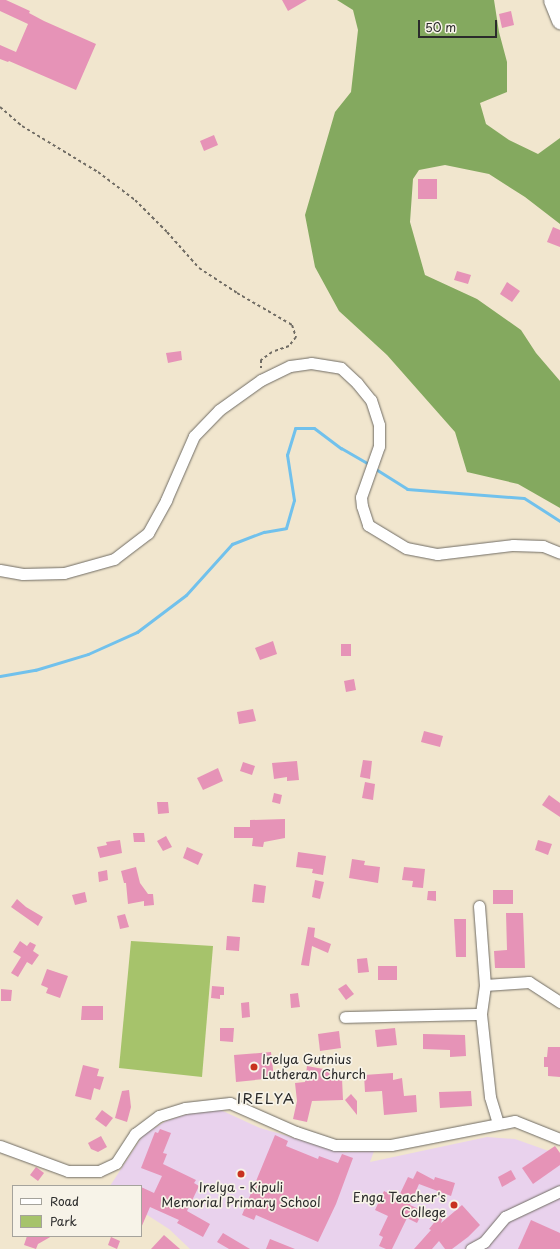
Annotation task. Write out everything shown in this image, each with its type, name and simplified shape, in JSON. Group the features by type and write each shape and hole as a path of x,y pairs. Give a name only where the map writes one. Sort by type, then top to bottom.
{"main road":[{"path":"552,0 560,20"}],"street":[{"path":"0,570 24,574 64,573 114,559 148,533 166,500 194,436 219,410 261,380 290,366 311,363 341,368 357,382 371,400 379,425 379,446 361,497 362,506 368,525 406,548 437,554 513,545 543,546 560,553"},
{"path":"480,906 485,985 481,1014 490,1097 498,1124"},
{"path":"485,985 529,982 560,1002"},
{"path":"345,1017 481,1014"},
{"path":"0,1146 68,1171 100,1171 116,1163 135,1134 159,1116 185,1108 230,1103 296,1132 335,1145 391,1145 515,1121 560,1139"},
{"path":"471,1249 484,1242 505,1217 560,1191"}],"path":[{"path":"0,107 22,126 98,172 135,200 167,232 199,268 237,293 292,325 296,337 289,346 272,352 261,360 261,380"}],"shaded area":[{"path":"212,1106 260,1128 343,1152 374,1151 370,1162 487,1137 515,1139 560,1155 560,1249 190,1249 169,1229 142,1212 142,1185 111,1185 143,1135 166,1121"}],"green space":[{"path":"337,0 494,0 499,32 507,62 507,92 480,103 486,124 509,140 538,154 560,138 560,224 525,197 489,174 445,165 419,170 413,179 410,222 425,275 477,299 521,330 536,353 560,381 560,508 518,484 467,472 455,432 387,355 339,311 315,267 305,215 335,112 351,92 358,30 353,10"},
{"path":"131,941 213,946 202,1077 119,1068"}],"building":[{"path":"0,0 6,0 30,11 29,13 44,21 96,44 76,90 9,61 0,59 0,45 16,52 28,24 0,11"},
{"path":"282,0 307,0 288,11"},
{"path":"511,11 514,25 502,28 499,14"},
{"path":"214,135 218,145 204,151 200,141"},
{"path":"418,179 437,179 437,199 418,199"},
{"path":"553,227 560,230 560,247 547,242"},
{"path":"457,271 471,275 468,284 454,280"},
{"path":"507,282 520,291 512,302 500,294"},
{"path":"181,351 182,360 168,363 166,353"},
{"path":"273,641 277,654 260,660 255,648"},
{"path":"341,644 351,644 351,656 341,656"},
{"path":"354,679 356,690 346,692 344,681"},
{"path":"253,709 256,721 239,724 237,712"},
{"path":"424,731 443,736 440,747 421,742"},
{"path":"363,760 372,761 370,779 360,777"},
{"path":"297,761 299,780 287,781 287,777 274,779 272,763"},
{"path":"243,762 255,766 252,775 240,771"},
{"path":"218,768 223,781 203,790 197,778"},
{"path":"365,782 375,784 373,800 362,798"},
{"path":"274,793 282,795 280,804 272,802"},
{"path":"549,795 560,803 560,817 542,805"},
{"path":"157,802 168,802 169,813 158,814"},
{"path":"285,819 285,838 264,842 263,847 252,846 253,838 234,838 234,827 250,827 250,820"},
{"path":"133,833 144,833 145,842 134,842"},
{"path":"166,836 172,847 163,851 157,841"},
{"path":"120,840 122,853 100,858 97,847 107,845 106,842"},
{"path":"538,840 552,844 548,855 535,850"},
{"path":"187,847 203,854 198,865 183,858"},
{"path":"298,852 326,856 323,875 312,873 313,869 296,867"},
{"path":"352,859 365,861 364,865 380,867 378,883 349,878"},
{"path":"136,867 140,883 148,894 153,894 154,905 144,906 144,901 128,904 126,883 124,883 121,871"},
{"path":"404,867 425,869 423,888 412,887 413,881 402,880"},
{"path":"107,870 108,880 99,882 98,872"},
{"path":"315,880 324,882 320,899 312,897"},
{"path":"254,884 266,886 264,903 252,902"},
{"path":"493,890 513,890 513,904 493,904"},
{"path":"428,891 436,891 436,901 427,900"},
{"path":"85,892 87,902 75,905 72,895"},
{"path":"17,899 26,907 43,917 38,926 11,907"},
{"path":"506,913 523,913 525,968 495,968 494,951 507,950"},
{"path":"125,914 129,927 120,929 117,916"},
{"path":"454,919 466,919 466,957 456,957"},
{"path":"308,927 315,928 314,937 331,944 328,953 312,946 309,966 301,965"},
{"path":"227,936 240,937 239,951 226,950"},
{"path":"20,941 27,946 30,942 36,945 33,951 39,955 32,965 27,962 18,977 11,973 21,957 13,952"},
{"path":"367,958 369,972 358,973 357,959"},
{"path":"378,966 397,966 397,980 378,980"},
{"path":"47,969 68,976 60,998 46,993 48,988 41,985"},
{"path":"346,984 354,994 346,1000 338,989"},
{"path":"212,986 224,987 224,995 220,995 220,999 211,998"},
{"path":"1,989 12,990 11,1001 1,1001"},
{"path":"298,993 300,1007 291,1008 290,994"},
{"path":"249,1002 250,1017 242,1018 241,1003"},
{"path":"82,1006 103,1006 103,1020 81,1020"},
{"path":"220,1028 234,1028 233,1042 220,1041"},
{"path":"395,1028 397,1045 377,1047 375,1030"},
{"path":"339,1031 341,1048 320,1051 318,1034"},
{"path":"423,1034 465,1035 466,1056 450,1057 450,1050 423,1049"},
{"path":"548,1047 560,1047 560,1077 548,1076 548,1067 544,1067 544,1057 547,1057"},
{"name":"Irelya Gutnius Lutheran Church","path":"271,1052 274,1078 236,1082 234,1055"},
{"path":"83,1065 99,1069 97,1076 104,1077 100,1090 94,1088 91,1100 75,1096"},
{"path":"307,1066 329,1070 330,1079 342,1078 343,1100 312,1101 307,1122 293,1119 297,1101 295,1083 305,1082"},
{"path":"393,1073 393,1080 402,1078 404,1096 416,1095 417,1112 384,1115 382,1091 365,1092 364,1075"},
{"path":"129,1090 131,1107 127,1122 115,1118 122,1091"},
{"path":"471,1091 472,1106 440,1108 439,1092"},
{"path":"351,1094 357,1101 357,1115 345,1100"},
{"path":"102,1110 113,1118 106,1127 95,1119"},
{"path":"160,1129 171,1133 163,1153 167,1154 163,1164 196,1180 194,1183 199,1186 187,1211 210,1224 203,1237 177,1223 179,1220 150,1207 142,1226 142,1187 154,1193 162,1176 141,1168 155,1132 158,1133"},
{"path":"275,1135 288,1141 286,1146 318,1159 319,1156 338,1163 342,1154 353,1158 336,1204 318,1242 256,1215 254,1220 242,1215"},
{"path":"101,1136 107,1147 98,1152 91,1149 88,1143"},
{"path":"555,1146 560,1153 560,1165 533,1184 522,1168"},
{"path":"36,1167 44,1173 38,1181 30,1175"},
{"path":"511,1170 516,1179 502,1187 498,1177"},
{"path":"417,1171 434,1180 435,1177 455,1183 451,1196 419,1184 410,1205 423,1211 417,1223 407,1218 392,1249 386,1249 379,1246 383,1237 379,1235 388,1216 375,1210 384,1191 398,1198 408,1177 413,1179"},
{"path":"462,1205 480,1225 468,1237 452,1249 445,1249 439,1241 432,1249 414,1249 431,1230 429,1229 445,1209 441,1223"},
{"path":"531,1220 560,1233 560,1249 518,1249"},
{"path":"223,1233 250,1249 229,1249 217,1242"},
{"path":"164,1235 180,1249 151,1249"},
{"path":"27,1237 50,1237 38,1244 36,1249 24,1245"},
{"path":"111,1237 120,1241 117,1249 108,1245"},
{"path":"270,1239 295,1249 266,1249"}],"waterway":[{"path":"0,676 35,670 88,654 137,632 186,595 232,544 264,532 286,528 294,500 287,455 295,428 314,428 341,448 370,465"},
{"path":"374,468 407,489 524,498 560,521"}],"place":[{"name":"Irelya Gutnius Lutheran Church","path":"254,1067"},
{"name":"Irelya - Kipuli Memorial Primary School","path":"241,1174"},
{"name":"Enga Teacher's College","path":"454,1205"}],"district":[{"name":"IRELYA","path":"266,1098"}]}
